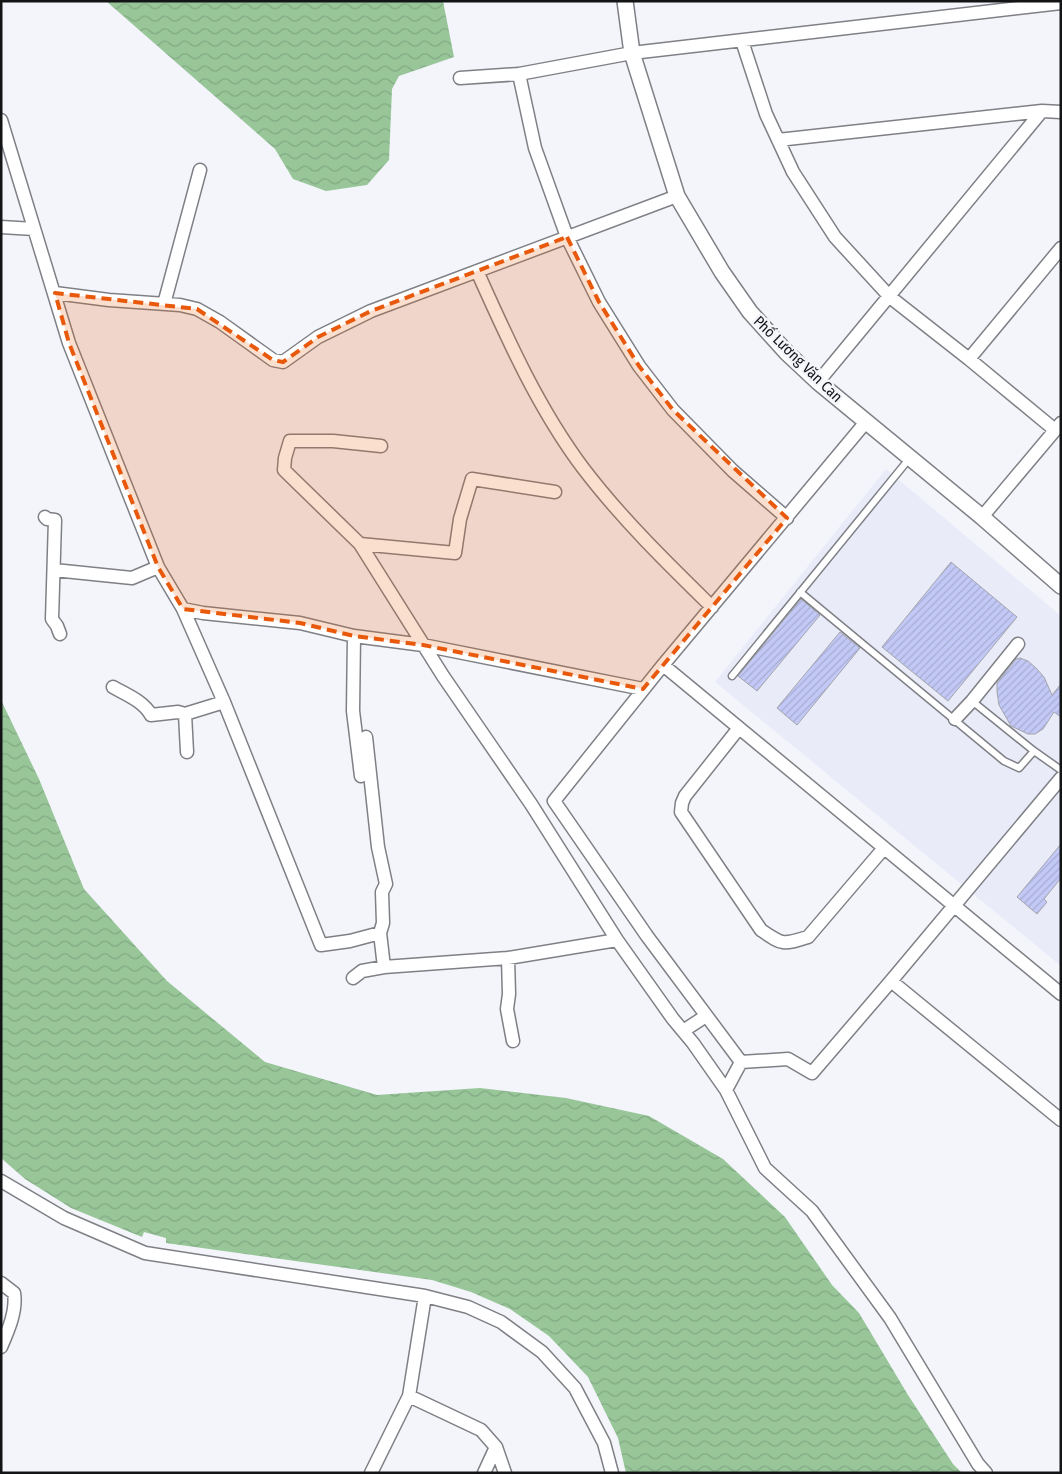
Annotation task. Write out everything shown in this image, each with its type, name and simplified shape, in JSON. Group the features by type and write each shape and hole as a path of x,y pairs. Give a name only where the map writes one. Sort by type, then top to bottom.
{"street":[{"name":"Phố Lương Văn Can","path":"625,1 632,53 677,196 722,272 750,312 787,353 818,382 982,517 1061,586"},
{"path":"460,78 519,74 632,53 742,41 1009,5 1061,3"},
{"path":"742,41 766,114 793,172 835,237 890,297 1058,427 982,517"},
{"path":"519,74 535,148 567,237 599,302 638,366 673,410 733,471 786,518"},
{"path":"778,140 1042,111 1061,112"},
{"path":"818,382 1042,111"},
{"path":"1,120 69,343 158,567 183,609 224,702 321,945 350,941 380,933"},
{"path":"164,304 200,170"},
{"path":"55,293 188,307 206,312 273,360 283,362 318,337 371,311 677,196"},
{"path":"1,227 34,229"},
{"path":"968,359 1061,248"},
{"path":"477,271 540,403 582,467 657,552 712,607"},
{"path":"531,804 554,801 643,689 866,423"},
{"path":"381,446 333,441 290,441 284,470 360,544 423,645 531,804 617,940 726,1090 766,1168 812,1211 890,1318 978,1464 986,1473"},
{"path":"360,544 454,553 460,519 472,479 555,492"},
{"path":"45,517 55,520 52,619 60,634"},
{"path":"54,570 132,578 158,567"},
{"path":"183,609 300,623 354,636 423,645 643,689"},
{"path":"354,636 353,711 363,787"},
{"path":"955,719 1018,644"},
{"path":"663,665 1061,994"},
{"path":"113,687 147,707 151,715 178,712 185,714 224,702"},
{"path":"185,714 187,752"},
{"path":"739,728 685,796 682,803 682,812 761,930 779,943 793,942 808,937 884,848"},
{"path":"366,737 378,847 386,884 382,892 383,923 380,933 384,967"},
{"path":"741,1062 788,1059 812,1073 1061,778"},
{"path":"554,801 647,936 741,1062"},
{"path":"353,978 362,971 384,967 508,958 617,940"},
{"path":"508,958 509,994 507,1009 513,1040"},
{"path":"891,981 1061,1120"},
{"path":"683,1031 706,1016"},
{"path":"726,1090 741,1062"},
{"path":"2,1186 64,1218 145,1253 425,1296 468,1307 501,1322 542,1352 574,1388 604,1443 612,1473"},
{"path":"1,1283 14,1293 15,1302 1,1347"},
{"path":"371,1473 409,1396 425,1296"},
{"path":"409,1396 481,1430 496,1447 505,1473"},
{"path":"484,1473 496,1447"}],"lane":[{"path":"732,676 909,458"},
{"path":"800,592 1004,761 1019,768 1034,751"},
{"path":"972,701 1034,751 1061,770"}],"highlighted area":[{"path":"567,237 599,302 639,366 673,410 787,518 643,689 423,645 354,636 300,623 183,609 158,567 69,343 55,293 197,309 273,360 283,362 318,337 371,311"}],"shaded area":[{"path":"886,469 1061,616 1061,966 715,682"}],"water":[{"path":"106,1 443,1 454,57 399,76 392,89 389,160 367,185 326,191 293,179 275,149"},
{"path":"1,700 39,779 84,889 167,981 265,1062 377,1095 480,1088 566,1098 649,1116 723,1159 785,1217 832,1285 859,1313 908,1395 953,1464 962,1473 626,1473 618,1438 588,1377 549,1336 510,1309 471,1292 432,1280 166,1243 166,1238 144,1232 142,1237 71,1208 25,1179 1,1158"}],"building":[{"path":"951,562 1017,617 948,701 882,647"},
{"path":"801,599 820,615 757,691 738,676"},
{"path":"840,632 860,648 797,725 777,708"},
{"path":"1020,658 1028,661 1044,677 1052,695 1061,684 1061,717 1054,712 1043,729 1035,734 1028,734 1011,726 999,705 997,683 1016,659"},
{"path":"1061,844 1061,878 1044,899 1047,902 1037,914 1017,897"}]}
